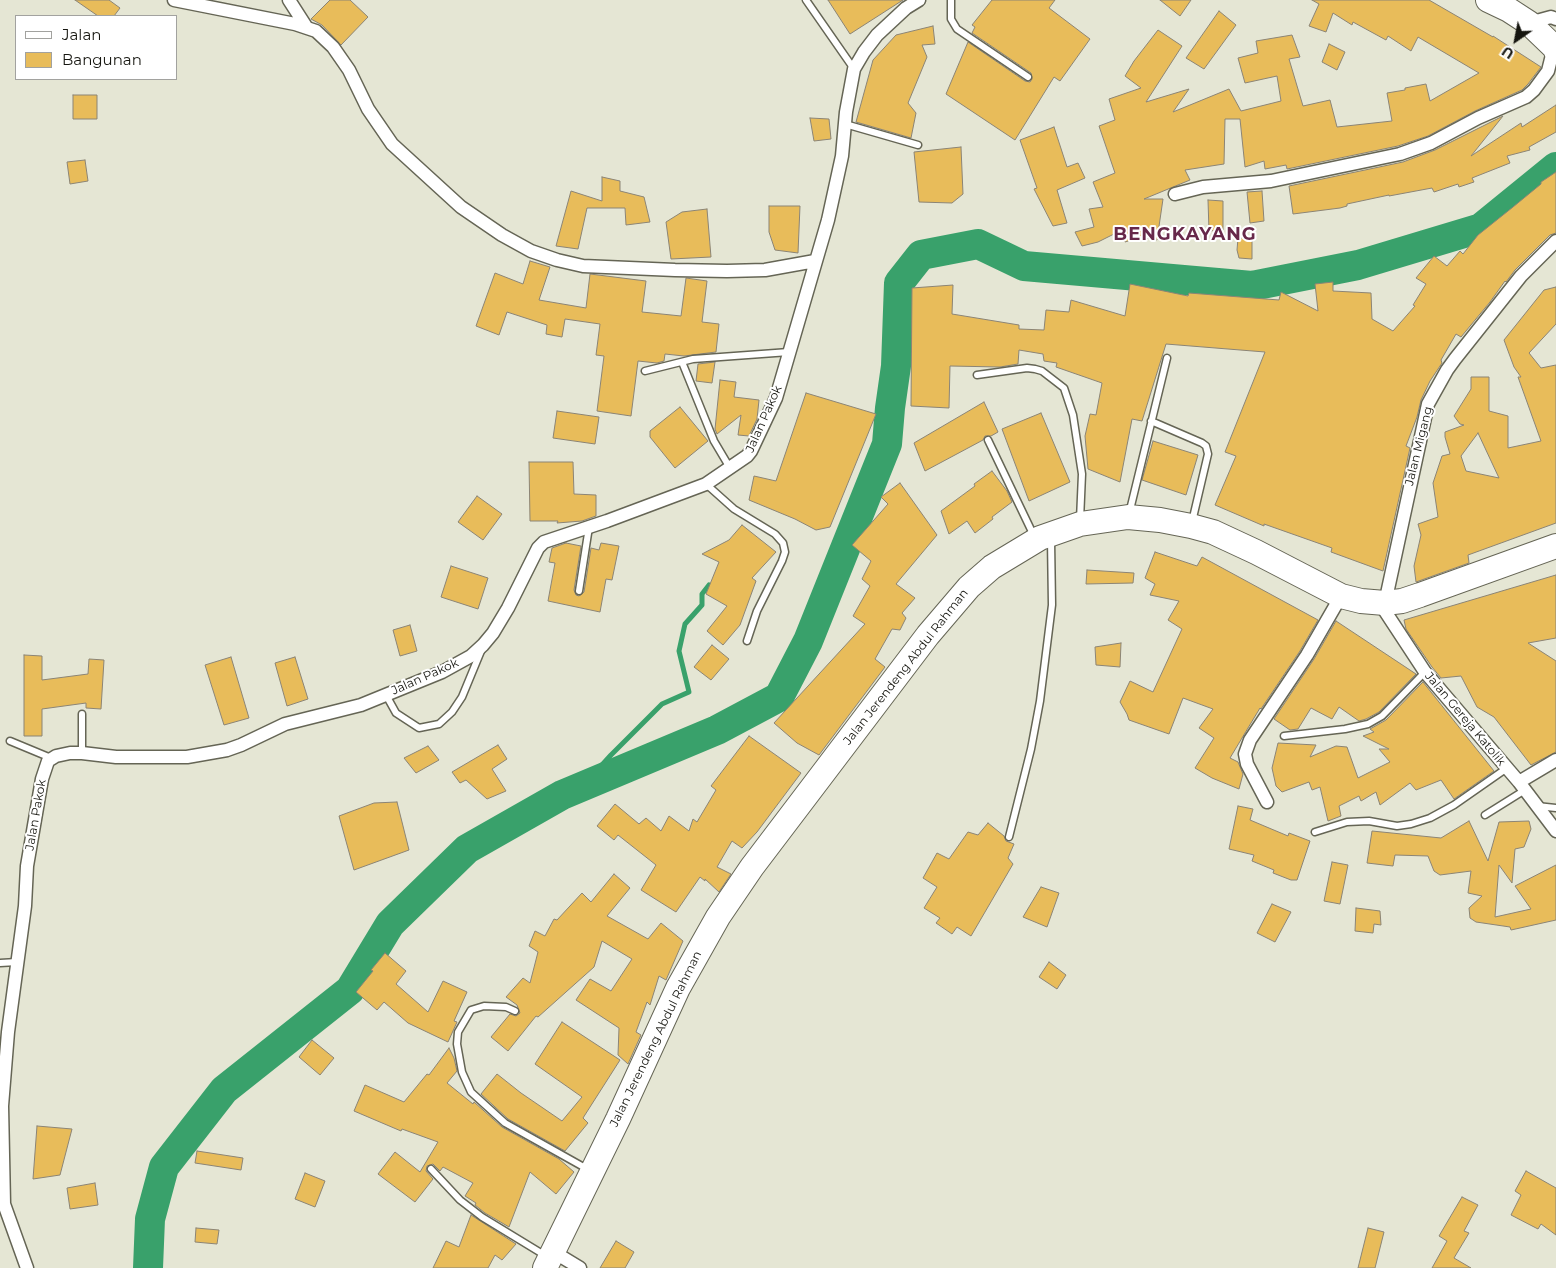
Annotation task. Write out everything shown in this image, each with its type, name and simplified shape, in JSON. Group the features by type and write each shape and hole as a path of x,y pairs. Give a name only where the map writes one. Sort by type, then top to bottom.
{"highway":[{"path":"1488,0 1509,10 1529,23 1555,49"},
{"name":"Jalan Jerendeng Abdul Rahman","path":"549,1259 678,988 709,931 752,867 947,612 992,567 1043,537 1080,524 1128,517 1160,520 1213,532 1341,596 1350,599 1382,602 1402,601 1556,546"}],"street":[{"path":"174,0 295,24 316,31 333,47 349,70 368,109 392,144 424,171 461,207 502,235 531,251 583,266 676,270 764,270 815,262"},
{"path":"289,0 307,28"},
{"name":"Jalan Pakok","path":"27,1268 2,1204 4,1024 17,962 25,906 27,866 34,820 46,764 51,758 82,753 116,757 209,754 241,746 292,722 361,705 442,672 471,656 483,645 508,608 540,544 548,539 589,527 706,484 744,459 752,451 776,398 828,220 842,156 854,69 877,35 906,8 919,0"},
{"path":"1529,23 1551,17 1556,19"},
{"path":"1175,194 1202,187 1271,181 1400,154 1431,143 1478,118 1526,97 1534,90 1548,71 1555,49"},
{"name":"Jalan Migang","path":"1382,602 1428,404 1446,370 1521,276 1556,241"},
{"path":"1267,802 1246,764 1246,754 1250,740 1307,655 1341,596"},
{"name":"Jalan Gereja Katolik","path":"1382,602 1425,672 1522,786 1556,831"},
{"path":"1522,786 1556,760"},
{"path":"549,1259 580,1268"}],"lane":[{"path":"806,0 854,69"},
{"path":"951,0 951,19 957,29 1028,77"},
{"path":"845,124 918,145"},
{"path":"645,371 712,357 789,352"},
{"path":"1128,517 1167,358"},
{"path":"682,362 714,441 730,468"},
{"path":"977,376 1027,368 1035,369 1042,371 1064,388 1073,415 1082,474 1080,524"},
{"path":"1151,422 1206,446 1208,454 1191,526"},
{"path":"988,440 1043,537 1052,604 1040,701 1031,749 1010,837"},
{"path":"706,484 734,509 775,534 783,543 785,552 782,561 757,610 747,641"},
{"path":"579,592 589,527"},
{"path":"386,695 396,713 419,728 439,724 452,712 462,697 483,645"},
{"path":"1284,736 1345,729 1368,724 1382,716 1425,672"},
{"path":"82,714 82,753"},
{"path":"10,741 51,758"},
{"path":"1315,832 1347,822 1369,821 1397,826 1430,818 1454,805 1507,768"},
{"path":"1485,815 1522,786"},
{"path":"1537,806 1556,808"},
{"path":"0,963 17,962"},
{"path":"515,1011 506,1007 484,1006 471,1010 458,1032 457,1044 462,1072 471,1092 505,1123 592,1172"},
{"path":"431,1169 460,1200 482,1217 549,1259"}],"building":[{"path":"75,0 109,0 120,8 115,15 97,15"},
{"path":"330,0 350,0 368,17 341,45 322,25 311,19"},
{"path":"828,0 903,0 850,34"},
{"path":"992,0 1055,0 1049,8 1090,39 1060,81 1054,77 1015,140 946,94 968,42 1025,81 1030,82 1032,79 1031,73 972,33 975,27 972,25"},
{"path":"1160,0 1191,0 1180,16"},
{"path":"1312,0 1429,0 1493,36 1541,67 1522,90 1475,111 1428,136 1398,146 1287,169 1286,165 1265,169 1264,161 1245,167 1240,119 1225,119 1224,164 1185,170 1190,180 1144,199 1163,199 1157,240 1141,237 1125,242 1122,230 1098,242 1082,246 1075,232 1094,227 1089,209 1103,207 1093,182 1115,173 1099,126 1115,120 1109,99 1141,88 1125,76 1158,30 1182,46 1146,102 1189,89 1173,112 1229,89 1241,111 1281,101 1277,76 1245,83 1238,58 1258,53 1256,41 1292,35 1300,57 1289,59 1303,106 1330,100 1337,127 1392,121 1387,93 1426,84 1430,101 1479,73 1418,37 1411,51 1388,36 1386,40 1353,22 1352,25 1333,13 1326,32 1309,26 1319,4"},
{"path":"1219,11 1236,25 1204,69 1186,58"},
{"path":"933,26 935,44 922,45 927,57 908,103 916,113 911,138 856,122 873,60 896,35"},
{"path":"1329,44 1345,52 1337,70 1322,62"},
{"path":"73,95 97,95 97,119 73,119"},
{"path":"1556,105 1556,132 1529,147 1530,150 1507,156 1510,163 1472,178 1474,182 1459,187 1458,184 1434,192 1432,188 1347,204 1347,206 1340,208 1293,214 1289,186 1403,162 1435,150 1503,116 1471,156 1521,123 1522,127"},
{"path":"810,118 829,119 831,139 814,141"},
{"path":"1054,127 1067,167 1078,163 1085,178 1057,190 1067,223 1053,226 1034,189 1037,188 1020,140"},
{"path":"961,147 963,194 952,203 919,202 914,152"},
{"path":"85,160 88,181 70,184 67,162"},
{"path":"1556,172 1556,233 1550,235 1515,270 1461,337 1456,334 1421,400 1406,446 1410,448 1383,571 1331,552 1332,548 1264,524 1264,526 1215,505 1236,456 1225,452 1265,352 1166,344 1142,421 1132,419 1120,482 1088,469 1085,436 1090,414 1096,415 1102,383 1056,367 1057,363 1044,361 1043,354 1019,350 1018,364 1000,367 950,366 949,408 911,406 912,288 953,285 952,314 1019,325 1019,329 1044,330 1046,310 1069,312 1071,300 1125,316 1130,284 1188,296 1189,293 1279,300 1281,292 1318,311 1315,284 1333,282 1333,291 1371,293 1372,319 1393,331 1415,306 1413,305 1426,284 1416,278 1434,256 1447,266 1460,251 1463,254 1478,235 1541,184 1541,182"},
{"path":"602,177 620,181 620,191 644,197 650,222 626,225 625,208 587,208 578,249 556,246 571,191 602,201"},
{"path":"1262,191 1264,221 1250,223 1247,192"},
{"path":"1208,200 1223,201 1223,230 1209,231"},
{"path":"769,206 800,206 798,253 775,250 769,232"},
{"path":"707,209 711,257 671,259 666,222 682,212"},
{"path":"1238,238 1252,238 1252,259 1239,258 1237,250"},
{"path":"530,261 550,267 539,300 586,308 590,274 646,281 642,312 681,316 686,278 707,281 702,322 719,324 716,352 684,356 665,354 664,361 657,363 638,361 631,416 597,411 604,356 596,355 600,324 565,319 562,337 546,334 547,325 507,312 499,335 476,326 495,273 523,284"},
{"path":"1556,287 1556,324 1529,353 1541,368 1556,365 1556,523 1468,555 1469,563 1416,582 1414,566 1421,535 1418,524 1438,517 1433,483 1442,456 1450,454 1445,432 1464,425 1460,424 1454,416 1471,389 1471,377 1489,377 1489,411 1508,416 1508,448 1541,441 1518,377 1521,377 1514,367 1504,340 1544,290","holes":["1478,433 1499,478 1466,471 1461,456"]},
{"path":"715,362 712,383 696,381 698,364"},
{"path":"720,380 736,382 734,397 759,400 757,419 749,436 738,435 741,415 717,434 715,429"},
{"path":"806,393 876,414 830,527 816,530 749,500 754,476 776,481"},
{"path":"984,402 998,432 991,436 985,436 983,440 925,471 914,443"},
{"path":"680,407 708,441 675,468 650,437 650,431"},
{"path":"557,411 599,417 595,444 553,438"},
{"path":"1041,413 1070,482 1029,501 1002,429"},
{"path":"1153,441 1198,455 1186,495 1142,480"},
{"path":"529,462 573,462 574,494 596,495 596,516 582,521 557,523 558,521 530,521"},
{"path":"992,471 1007,491 1012,502 975,533 967,521 949,534 941,511"},
{"path":"900,483 937,535 896,584 915,598 902,613 906,618 900,630 892,629 875,659 885,667 819,755 797,743 774,723 865,624 853,616 870,586 862,579 871,561 852,545 888,504 881,497"},
{"path":"477,496 502,514 483,540 458,522"},
{"path":"742,525 776,552 752,578 756,581 740,625 723,645 707,631 727,606 706,594 719,562 702,554 729,540"},
{"path":"566,543 581,546 574,590 576,595 579,596 584,592 591,548 599,550 601,543 619,546 612,580 606,579 600,612 548,601 555,563 549,562 552,548"},
{"path":"1155,552 1197,566 1202,557 1318,620 1300,651 1260,708 1230,758 1238,762 1243,774 1239,789 1212,778 1195,768 1214,738 1199,728 1213,709 1183,698 1169,734 1129,720 1120,702 1130,681 1153,692 1182,629 1168,620 1179,601 1150,595 1155,584 1145,578"},
{"path":"451,566 488,578 478,609 441,597"},
{"path":"1087,570 1134,573 1133,583 1086,584"},
{"path":"1556,575 1556,638 1528,643 1556,661 1556,752 1531,765 1494,717 1477,707 1461,676 1441,678 1406,629 1404,620"},
{"path":"1336,621 1416,674 1379,712 1366,719 1359,721 1339,707 1332,719 1311,708 1298,729 1290,730 1274,719 1314,659"},
{"path":"410,625 417,651 400,656 393,630"},
{"path":"1121,643 1120,667 1096,665 1095,647"},
{"path":"712,645 729,659 711,680 694,667"},
{"path":"24,655 42,656 42,680 88,674 89,659 104,660 101,709 86,708 86,703 42,709 42,736 24,736"},
{"path":"231,657 249,718 224,725 205,665"},
{"path":"295,657 308,699 287,706 275,663"},
{"path":"1423,682 1494,771 1454,799 1441,780 1416,790 1410,783 1380,805 1376,792 1361,801 1359,796 1339,806 1341,816 1328,821 1320,787 1312,790 1309,782 1282,792 1276,786 1272,768 1278,743 1316,745 1310,757 1336,746 1347,747 1358,778 1390,762 1379,749 1389,749 1363,736 1374,732 1370,729 1386,720"},
{"path":"749,736 801,773 757,832 742,848 732,841 717,867 731,874 719,892 705,879 705,881 700,877 676,912 641,890 656,865 618,835 614,840 597,826 615,804 639,824 646,818 661,831 669,816 689,831 693,819 697,822 716,790 711,786"},
{"path":"498,745 507,759 492,769 506,791 487,799 466,780 460,783 452,772"},
{"path":"428,746 439,760 416,773 404,758"},
{"path":"397,802 409,850 354,870 339,816 374,803"},
{"path":"1238,806 1253,809 1250,820 1288,836 1289,833 1310,841 1297,880 1291,880 1273,873 1274,870 1252,861 1254,855 1229,849"},
{"path":"1469,821 1488,861 1499,822 1529,821 1531,829 1524,847 1515,849 1512,883 1499,865 1495,917 1531,909 1515,886 1556,865 1556,920 1511,930 1510,927 1476,922 1470,918 1469,908 1482,896 1468,893 1471,871 1440,875 1434,871 1428,856 1395,855 1393,866 1367,863 1372,831 1441,838"},
{"path":"988,823 1004,836 1006,841 1014,844 1008,858 1013,864 971,936 957,927 952,934 936,923 940,918 924,908 937,887 923,878 937,853 949,859 968,832 978,835"},
{"path":"1332,862 1348,865 1340,904 1324,901"},
{"path":"614,874 630,888 607,916 648,939 661,923 683,941 666,980 659,976 650,1005 647,1002 636,1032 641,1035 628,1064 618,1055 619,1028 576,1000 590,979 611,991 632,959 602,941 594,967 538,1017 536,1016 508,1051 491,1037 510,1014 516,1016 520,1013 517,1005 506,997 523,978 530,983 538,952 529,946 535,931 545,936 554,919 557,920 582,893 591,902"},
{"path":"1041,887 1059,893 1047,927 1023,917"},
{"path":"1272,904 1291,912 1275,942 1257,933"},
{"path":"1356,908 1380,911 1381,925 1374,924 1373,933 1355,931"},
{"path":"385,953 406,971 396,984 428,1012 443,981 467,992 454,1021 457,1022 448,1042 408,1023 384,1002 377,1010 356,992"},
{"path":"1049,962 1066,975 1057,989 1039,977"},
{"path":"562,1022 620,1060 583,1118 588,1123 565,1151 508,1119 481,1094 497,1074 562,1121 582,1097 535,1064"},
{"path":"312,1040 334,1058 320,1075 299,1057"},
{"path":"449,1048 457,1071 447,1083 473,1104 474,1102 502,1127 559,1159 574,1172 556,1194 530,1172 509,1227 485,1213 475,1205 476,1203 465,1196 473,1183 443,1167 440,1171 433,1164 427,1166 426,1171 433,1179 415,1202 378,1174 395,1152 420,1172 438,1142 402,1129 401,1131 354,1111 365,1085 404,1102 427,1074 429,1075"},
{"path":"37,1126 72,1129 60,1175 33,1179"},
{"path":"197,1151 243,1158 241,1170 195,1163"},
{"path":"1526,1171 1556,1188 1556,1235 1541,1224 1538,1229 1511,1215 1521,1195 1515,1191"},
{"path":"305,1173 325,1181 315,1207 295,1199"},
{"path":"95,1183 98,1205 70,1209 67,1188"},
{"path":"1462,1197 1478,1205 1464,1231 1469,1233 1454,1258 1471,1268 1432,1268 1447,1241 1439,1236"},
{"path":"471,1215 516,1244 502,1260 495,1255 488,1268 433,1268 446,1241 459,1247"},
{"path":"196,1228 219,1230 217,1244 195,1242"},
{"path":"1368,1228 1384,1232 1375,1268 1358,1268"},
{"path":"616,1241 634,1252 625,1268 600,1268"}],"waterway":[{"path":"148,1268 150,1219 164,1167 224,1090 350,990 390,924 467,849 562,795 717,730 779,697 808,641 887,444 896,366 899,283 921,255 978,244 1024,266 1252,286 1358,265 1481,228 1556,167"},
{"path":"582,787 662,704 689,692 679,651 685,624 702,605 702,594 709,585"}],"district":[{"name":"BENGKAYANG","path":"1185,235"}]}
